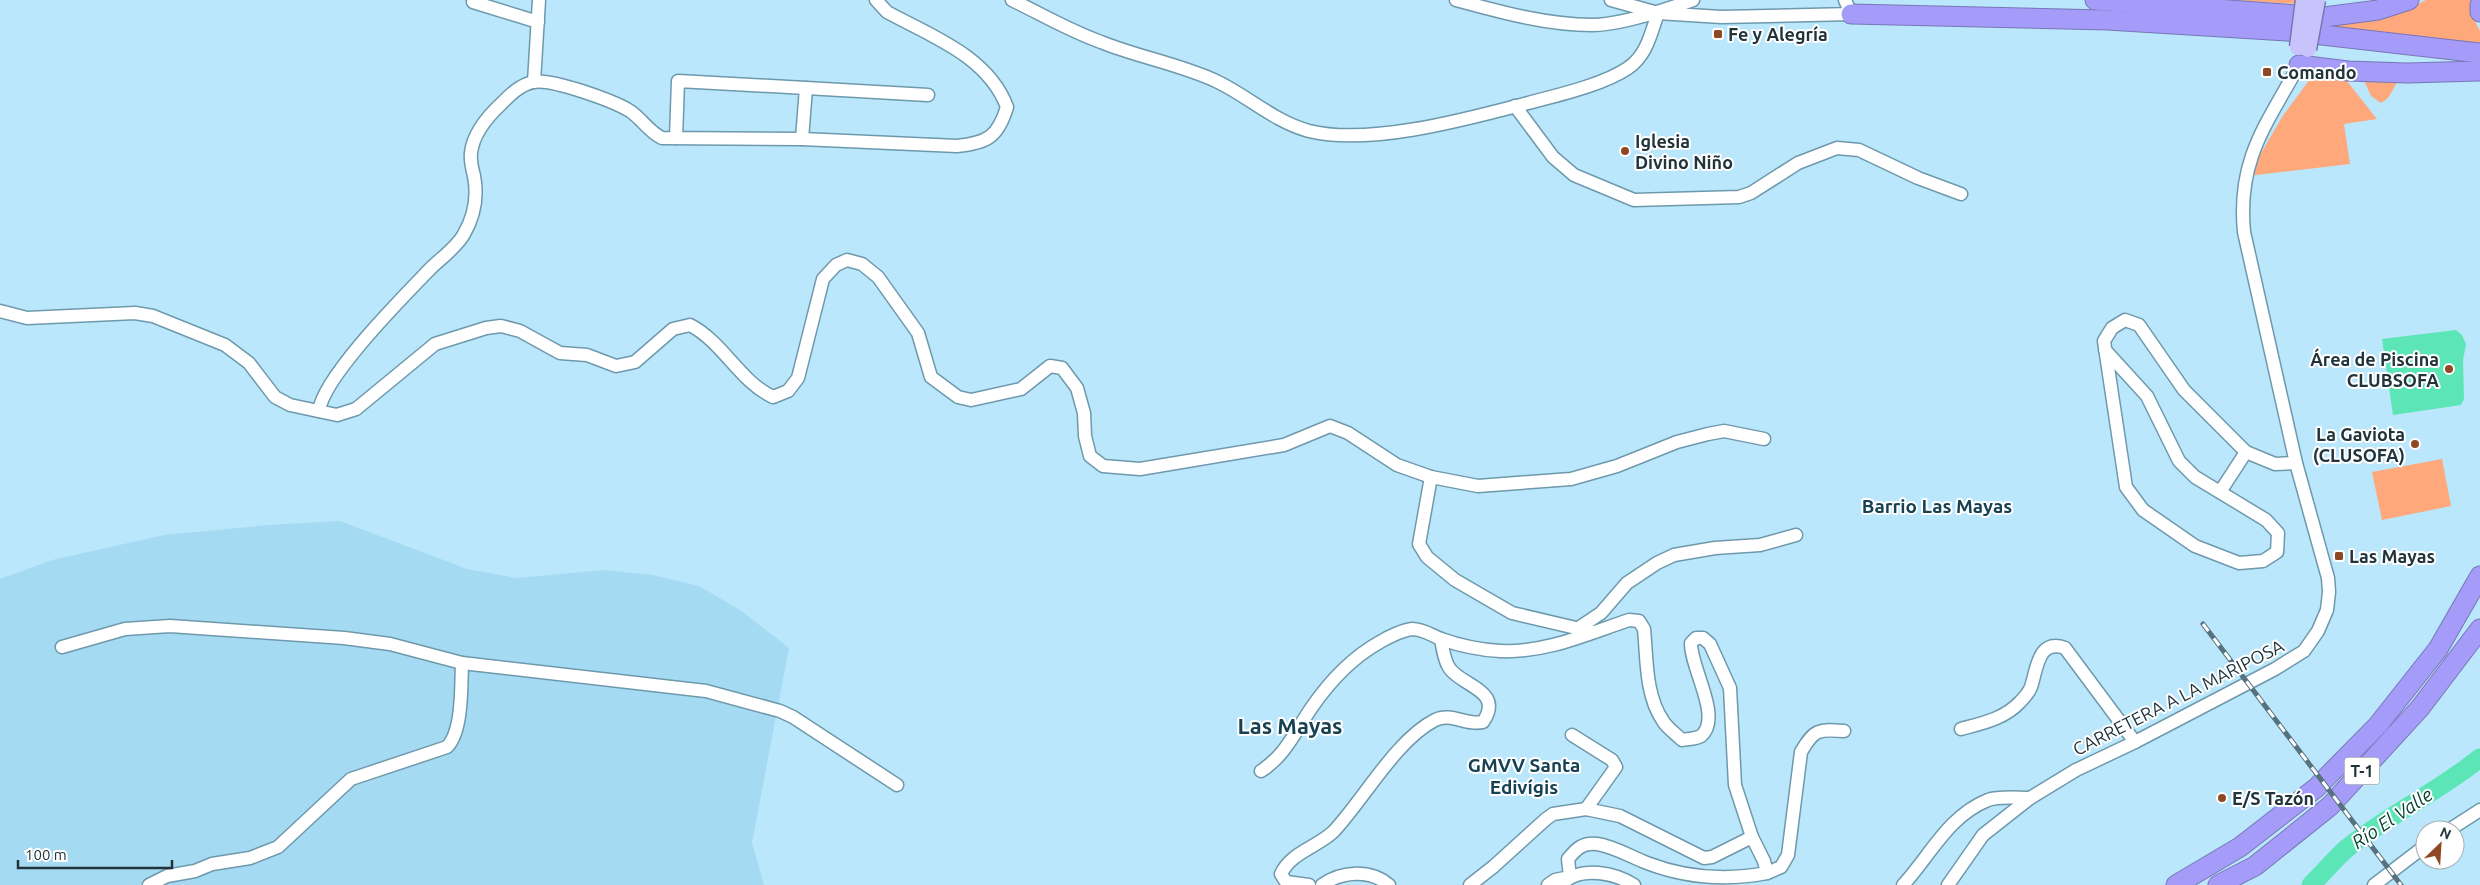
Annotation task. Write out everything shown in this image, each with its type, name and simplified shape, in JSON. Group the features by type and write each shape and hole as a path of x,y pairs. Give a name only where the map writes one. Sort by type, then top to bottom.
{"highway":[{"path":"2094,0 2324,17 2378,10 2408,0"},
{"path":"2480,5 2480,12"},
{"path":"1848,7 2287,31 2480,52"},
{"path":"2302,54 2348,71 2407,73 2479,71"},
{"name":"T-1","path":"2176,885 2240,848 2316,788 2378,725 2438,649 2480,576"},
{"name":"T-1","path":"2218,885 2255,866 2330,806 2420,708 2480,629"}],"main road":[{"path":"2302,54 2304,0"},
{"path":"2302,54 2317,0"}],"street":[{"path":"534,82 540,0"},
{"path":"319,410 320,401 330,383 394,306 464,235 474,210 477,196 471,153 475,136 492,112 516,89 534,82 569,87 629,110 644,122 654,135 662,138 802,138 957,146 978,144 995,133 1004,119 1007,107 1003,96 990,77 975,62 887,12 876,0"},
{"path":"1012,0 1100,42 1215,80 1271,116 1309,131 1336,134 1377,134 1435,126 1579,90 1628,69 1642,55 1658,13"},
{"path":"1456,0 1546,21 1593,25 1658,13 1693,0"},
{"path":"1611,0 1658,13 1720,17 1848,7"},
{"path":"474,2 538,22"},
{"name":"CARRETERA A LA MARIPOSA","path":"1948,885 1983,835 2030,798 2076,770 2135,742 2275,669 2304,651 2318,631 2327,610 2328,578 2296,463 2244,232 2241,204 2245,175 2257,140 2302,54"},
{"path":"676,138 678,81 928,95"},
{"path":"802,138 806,88"},
{"path":"1515,106 1553,157 1574,176 1634,200 1739,197 1751,193 1798,164 1837,148 1859,150 1918,178 1961,194"},
{"path":"0,311 27,318 135,313 153,316 225,345 249,363 275,397 290,405 337,415 356,409 435,344 486,328 502,326 520,331 560,353 587,356 616,366 636,362 673,330 690,325 705,333 757,389 773,396 788,391 798,378 823,280 836,265 847,260 862,264 878,278 918,333 931,376 958,397 971,400 1021,389 1050,366 1062,368 1077,388 1084,413 1085,436 1090,456 1103,466 1140,469 1284,445 1330,426 1348,433 1397,465 1431,477 1478,486 1571,479 1617,466 1677,442 1724,431 1764,439"},
{"path":"2105,350 2147,396 2180,460 2195,477 2266,520 2278,533 2277,552 2263,561 2238,563 2194,546 2143,510 2126,487 2105,350 2104,341 2112,328 2125,320 2139,324 2184,390 2246,452 2275,464 2296,463"},
{"path":"2220,492 2246,452"},
{"path":"1431,477 1419,544 1427,557 1455,580 1512,613 1593,632"},
{"path":"1577,629 1602,613 1627,583 1665,559 1715,548 1760,545 1796,535"},
{"path":"1261,771 1270,765 1293,741 1325,689 1349,664 1381,641 1412,629 1426,631 1441,639 1499,651 1523,650 1566,643 1629,620 1639,621 1644,629 1651,691 1655,705 1663,721 1682,740 1701,736 1709,722 1706,698 1691,653 1691,643 1696,638 1703,638 1710,644 1730,688 1735,786 1752,837 1764,860 1767,873"},
{"path":"62,647 125,629 170,626 353,639 390,644 462,663 706,691 780,711 793,717 897,785"},
{"path":"1309,885 1286,882 1282,874 1286,863 1333,832 1411,738 1435,720 1446,717 1474,724 1483,722 1488,715 1489,705 1484,694 1451,670 1446,662 1441,639"},
{"path":"1962,729 2000,718 2020,702 2030,688 2037,661 2049,647 2057,645 2065,648 2135,742"},
{"path":"149,885 167,876 195,871 212,864 267,852 278,847 351,779 447,747 452,742 458,725 462,663"},
{"path":"1565,881 1568,859 1576,848 1586,844 1598,844 1661,868 1697,877 1740,878 1767,873 1781,867 1788,855 1801,752 1813,734 1822,729 1844,731"},
{"path":"1572,735 1612,760 1616,767 1586,809"},
{"path":"1903,885 1936,841 1959,819 1988,800 2030,798"},
{"path":"1470,885 1493,867 1546,818 1553,814 1586,809 1620,816 1704,858 1712,857 1752,837"},
{"path":"2464,820 2480,810"},
{"path":"2374,885 2415,854"},
{"path":"1548,885 1555,880 1565,881 1602,873 1634,885"},
{"path":"1322,885 1342,875 1366,874 1383,880 1390,885"}],"shaded area":[{"path":"2235,0 2297,0 2297,4"},
{"path":"2426,0 2475,0 2474,19 2480,31 2480,47 2322,27 2398,14"},
{"path":"2363,78 2399,79 2388,98 2381,103 2371,96"},
{"path":"2310,79 2346,80 2377,119 2344,124 2350,164 2248,176 2282,117"},
{"name":"Área de Piscina CLUBSOFA","path":"2456,330 2462,335 2466,344 2463,360 2464,399 2461,405 2393,415 2382,339"},
{"path":"2442,459 2451,506 2382,520 2372,472"},
{"path":"340,521 467,569 517,578 604,570 653,575 699,586 740,610 789,648 752,843 764,885 0,885 0,579 52,560 164,535 268,525"}],"waterway":[{"name":"Río El Valle","path":"2311,885 2346,849 2480,758"}],"railway":[{"path":"2203,624 2401,885"}],"place":[{"name":"Fe y Alegría","path":"1718,34"},
{"name":"Comando","path":"2267,72"},
{"name":"Iglesia Divino Niño","path":"1625,151"},
{"name":"Área de Piscina CLUBSOFA","path":"2449,369"},
{"name":"La Gaviota (CLUSOFA)","path":"2415,444"},
{"name":"Las Mayas","path":"2339,556"},
{"name":"E/S Tazón","path":"2222,798"}],"district":[{"name":"Barrio Las Mayas","path":"1937,506"},
{"name":"Las Mayas","path":"1290,725"},
{"name":"GMVV Santa Edivígis","path":"1524,776"}]}
